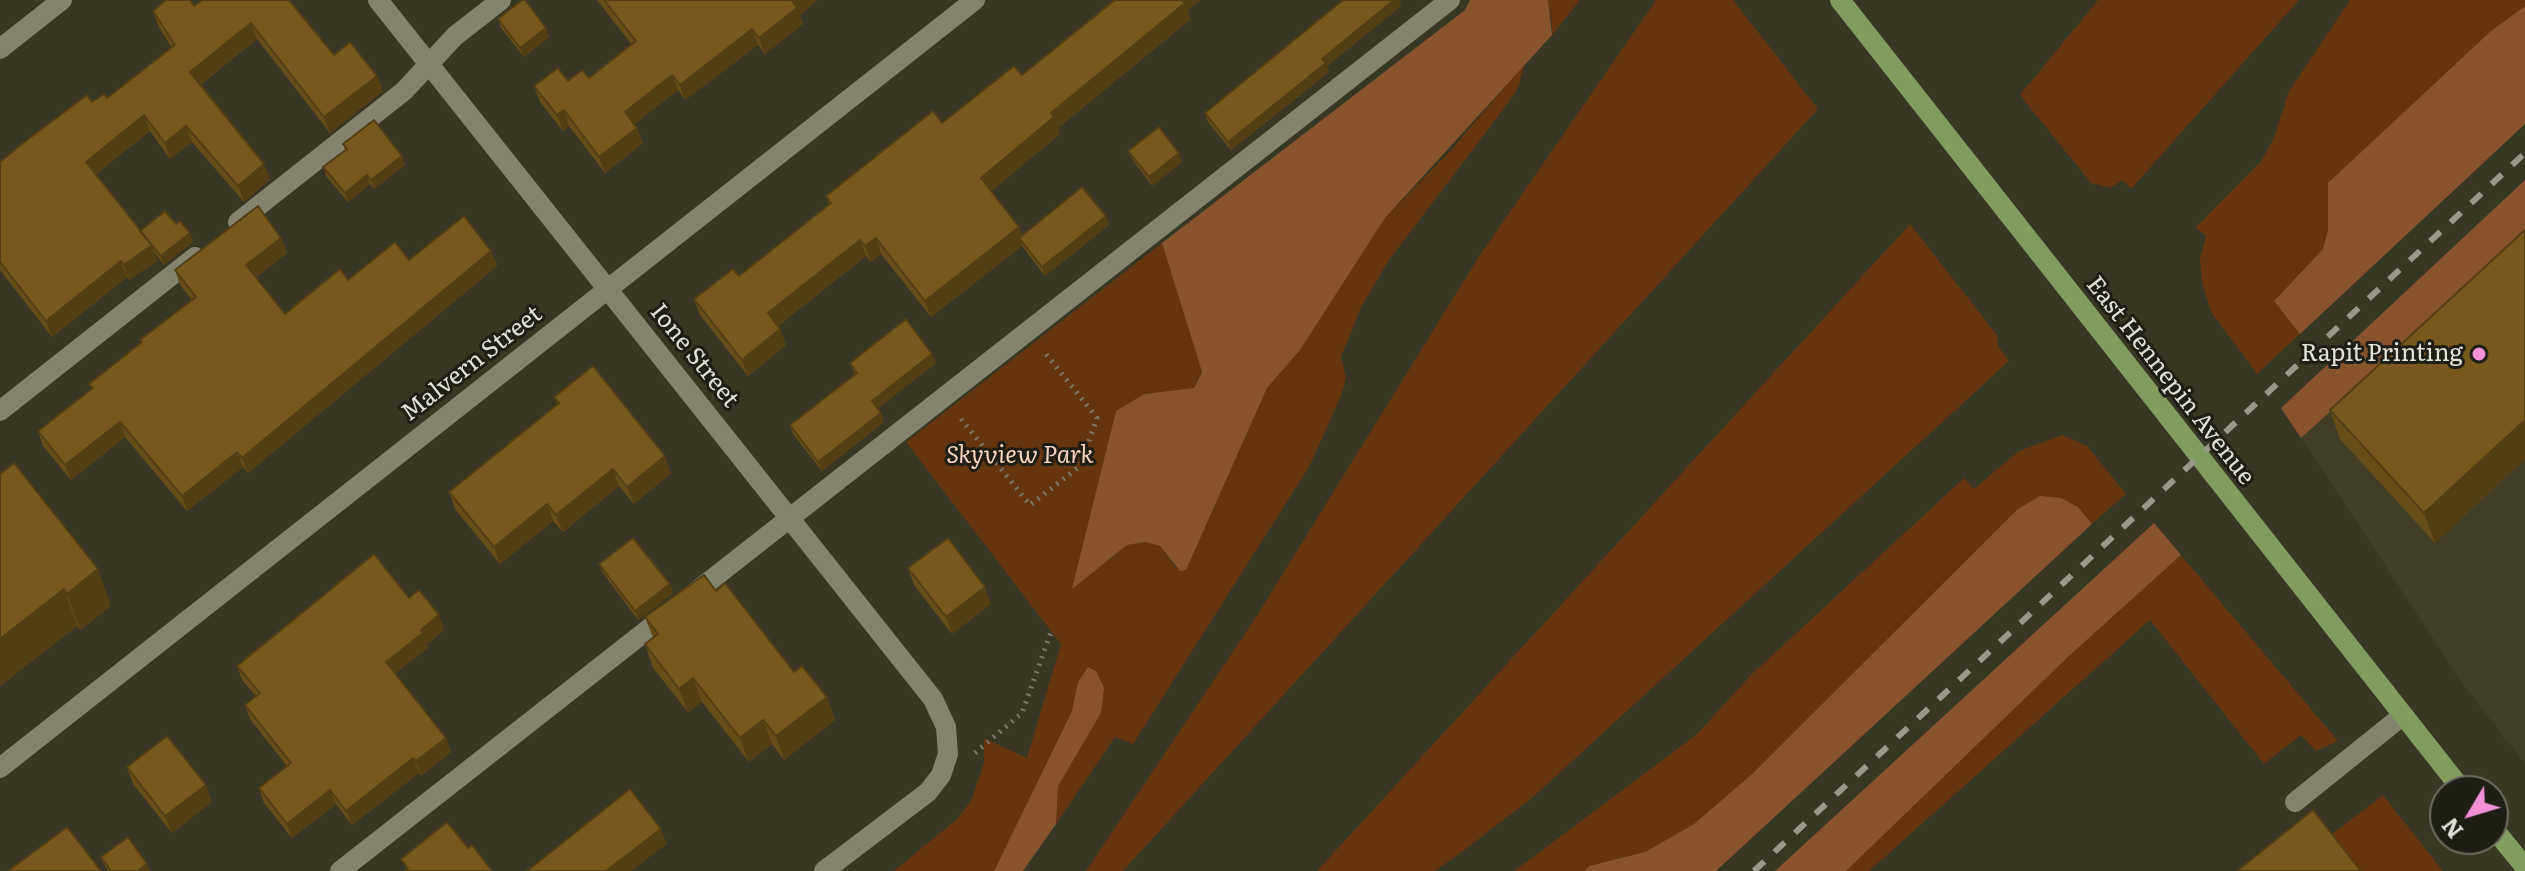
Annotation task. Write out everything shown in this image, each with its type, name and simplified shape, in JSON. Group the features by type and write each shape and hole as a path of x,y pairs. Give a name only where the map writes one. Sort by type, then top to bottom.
{"main road":[{"name":"East Hennepin Avenue","path":"1840,0 2150,398 2450,775"},
{"path":"2509,848 2525,867"}],"street":[{"path":"0,49 62,0"},
{"name":"Ione Street","path":"378,0 933,699 946,727 948,754"},
{"path":"0,411 404,91 455,36 501,0"},
{"name":"Malvern Street","path":"0,768 975,0"},
{"path":"340,871 1450,0"},
{"path":"2295,802 2402,716"},
{"path":"824,871 928,792 941,775 948,754"}],"path":[{"path":"943,396 1030,505 1055,486 1080,466 1097,418 1046,354 1041,359 1022,334"},
{"path":"948,754 976,753 1022,713 1051,632"}],"shaded area":[{"path":"1470,0 1548,0 1552,35 1385,218 1300,350 1267,388 1186,570 1180,571 1160,546 1145,542 1127,545 1072,589 1116,411 1144,394 1194,388 1202,372 1162,243 1465,10"},
{"path":"2525,6 2525,124 2300,334 2274,301 2323,249 2328,230 2328,183 2491,31"},
{"path":"2525,180 2525,236 2301,438 2281,408"},
{"path":"2525,236 2525,764 2466,688 2301,438"},
{"path":"2040,496 2061,498 2078,507 2092,524 1716,871 1584,871 1589,866 1645,852 1694,824 1751,775 2018,509"},
{"path":"2154,523 2181,555 2069,656 1846,871 1775,871"},
{"path":"1088,667 1096,671 1104,688 1101,713 1058,786 1056,824 1023,871 994,871 1072,711 1078,682"}],"green space":[{"path":"1548,0 1580,0 1552,35 1552,23"},
{"path":"1656,0 1733,0 1818,109 1123,871 1086,871 1256,617 1478,258"},
{"path":"2098,0 2299,0 2131,189 2122,180 2111,188 2091,183 2020,95"},
{"path":"2350,0 2525,0 2525,6 2491,31 2328,230 2323,249 2274,301 2300,334 2257,374 2211,312 2202,283 2200,258 2206,236 2196,227 2261,161 2274,138 2289,91"},
{"name":"Skyview Park","path":"1525,63 1518,88 1389,260 1361,307 1341,357 1346,378 1341,396 1309,467 1133,744 1115,737 1056,824 1055,796 1078,682 1072,711 994,871 894,871 957,819 971,801 984,763 984,738 1027,758 1061,644 906,442 1162,243 1202,371 1194,388 1144,394 1116,411 1108,561 1127,545 1145,542 1160,546 1176,568 1186,570 1267,388 1300,350 1385,218 1452,149"},
{"path":"1910,224 1997,335 1998,346 2009,361 1532,798 1463,851 1435,871 1317,871"},
{"path":"2062,435 2087,446 2126,494 2092,524 2078,507 1694,824 1645,852 1589,866 1584,871 1514,871 1696,735 1751,675 1964,478 1974,489 2019,451"},
{"path":"2181,555 2338,741 2316,751 2301,735 2264,764 2150,620 1869,871 1846,871 2069,656"},
{"path":"2383,795 2443,871 2349,871 2324,840"}],"building":[{"path":"166,0 190,0 194,6 202,0 289,0 334,55 350,42 377,76 324,117 251,23 190,72 264,164 238,186 186,126 165,143 144,115 86,162 152,245 124,265 121,261 46,321 0,262 0,162 87,95 92,102 104,94 107,98 175,45 153,11"},
{"path":"522,0 546,28 520,48 498,19"},
{"path":"604,0 793,0 797,8 759,38 752,29 680,85 672,75 625,112 637,128 599,157 564,110 557,115 534,86 558,68 568,81 582,70 589,78 636,41"},
{"path":"1115,0 1182,0 1185,3 1051,113 1054,117 981,178 1019,227 925,301 876,238 865,246 860,240 768,313 780,329 742,360 694,299 733,269 739,276 831,203 826,196 933,111 942,123 1014,66 1022,75"},
{"path":"1343,0 1394,0 1322,59 1326,63 1228,142 1205,113"},
{"path":"374,120 402,156 371,180 367,175 345,193 323,167 347,149 343,144"},
{"path":"1159,127 1179,153 1149,177 1128,151"},
{"path":"1082,187 1106,216 1042,267 1019,238"},
{"path":"258,206 281,238 246,265 285,314 340,269 348,280 395,242 409,260 464,216 491,251 242,458 237,452 182,496 120,422 65,465 38,431 93,388 89,384 142,342 140,340 196,297 175,270"},
{"path":"165,211 176,224 180,221 190,233 161,256 140,231"},
{"name":"Rapit Printing","path":"2525,230 2525,420 2424,513 2330,410"},
{"path":"906,319 932,354 872,401 881,413 818,462 790,425 857,373 850,363"},
{"path":"593,366 665,456 627,487 613,469 556,515 547,504 494,547 449,492 559,403 554,397"},
{"path":"14,463 98,569 67,594 64,589 0,639 0,474"},
{"path":"633,538 670,584 635,611 599,564"},
{"path":"948,538 985,587 946,617 908,568"},
{"path":"374,554 409,598 419,590 439,615 421,630 423,633 386,662 446,738 416,761 413,758 346,811 330,790 287,824 259,788 291,763 245,705 260,693 237,666"},
{"path":"704,575 716,591 725,583 794,672 802,666 827,697 776,736 763,720 740,738 693,678 679,689 645,644 658,634 645,617"},
{"path":"167,736 206,785 165,816 127,767"},
{"path":"630,789 661,829 606,871 527,871"},
{"path":"2313,810 2361,871 2237,871"},
{"path":"447,822 468,848 472,845 492,871 405,871 408,869 401,859"},
{"path":"67,827 101,871 8,871"},
{"path":"128,837 147,864 138,871 111,871 101,857"}],"railway":[{"path":"1754,871 2525,153"}],"place":[{"name":"Rapit Printing","path":"2479,354"}]}
